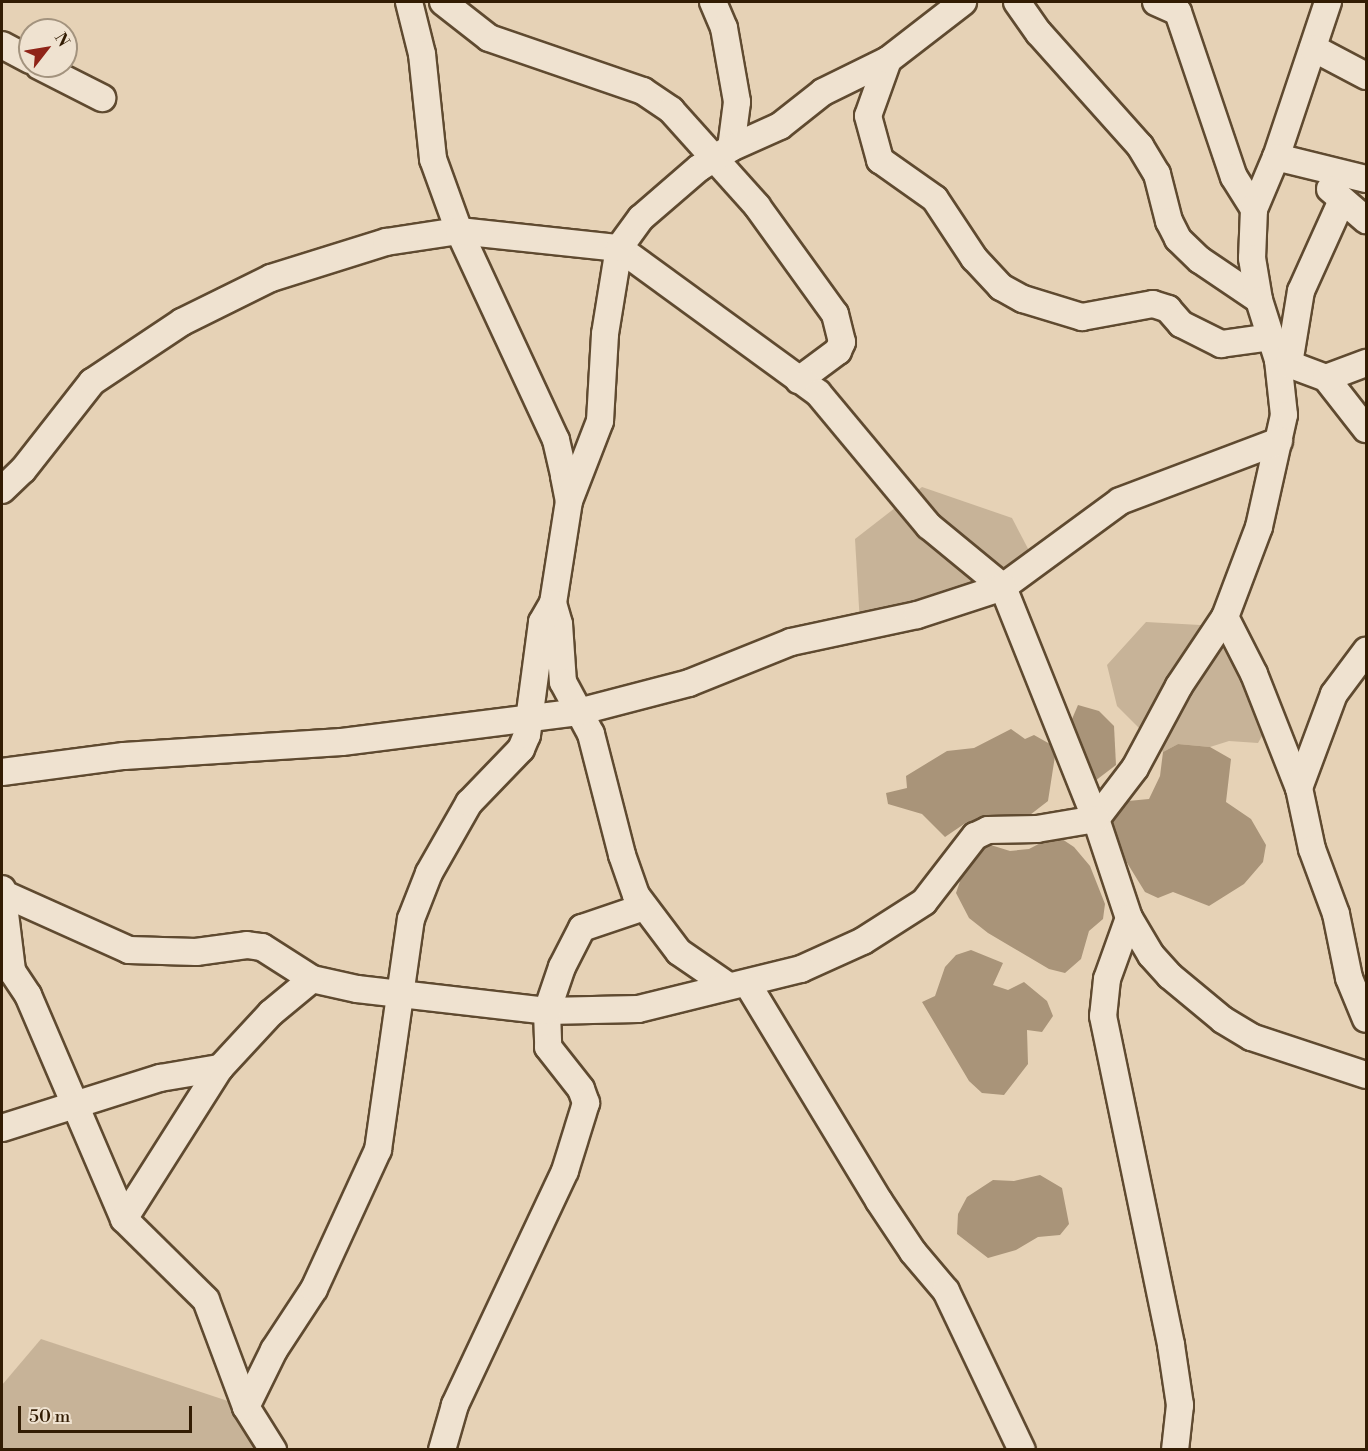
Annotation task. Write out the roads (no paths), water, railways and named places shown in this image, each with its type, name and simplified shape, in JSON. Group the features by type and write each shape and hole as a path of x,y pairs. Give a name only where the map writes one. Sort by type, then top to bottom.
{"street":[{"path":"409,2 422,54 433,159 459,231 556,440 569,501"},
{"path":"443,2 496,41 653,96 723,153 835,314 842,342 838,351 799,380"},
{"path":"713,2 724,28 737,102 723,153"},
{"path":"246,1407 274,1350 314,1289 378,1150 411,919 429,873 469,803 521,749 528,719 542,622 553,603 569,501 600,421 605,334 619,248 656,203 723,153 780,126 823,92 888,60 963,2"},
{"path":"1017,2 1052,48 1140,146 1157,174 1169,221 1178,239 1200,260 1259,300"},
{"path":"273,1449 246,1407 206,1299 124,1219 28,995 7,964 2,892 129,951 196,952 254,946 312,978 357,989 547,1011 638,1009 821,961 902,919 936,890 975,836 988,830 1037,829 1096,819 1135,768 1179,686 1225,617 1259,527 1284,415 1279,354 1259,300 1252,258 1254,209 1276,157 1328,2"},
{"path":"1171,5 1234,177 1254,209"},
{"path":"2,45 18,54"},
{"path":"1313,48 1366,76"},
{"path":"888,60 868,116 880,160 935,199 974,258 1001,287 1023,299 1083,317 1153,304 1168,309 1181,324 1221,344 1279,354 1326,378 1366,429"},
{"path":"63,78 102,98"},
{"path":"1276,157 1305,167 1362,173"},
{"path":"1305,167 1366,220"},
{"path":"1279,354 1301,291 1342,200"},
{"path":"2,490 23,470 93,382 182,322 271,278 386,242 459,231 619,248 799,380 832,407 929,526 1003,587 1096,819 1130,918 1151,955 1170,976 1223,1020 1282,1050 1366,1075"},
{"path":"1326,378 1366,363"},
{"path":"2,772 124,756 342,742 578,712 688,683 791,642 917,615 1003,587 1120,501 1279,441"},
{"path":"553,603 559,624 563,682 591,734 622,855 644,907 679,952 737,984 775,1024 879,1201 913,1252 946,1291 1022,1449"},
{"path":"1225,617 1274,720 1299,788 1312,849 1336,914 1349,978 1366,1019"},
{"path":"1299,788 1334,694 1366,651"},
{"path":"442,1449 460,1394 565,1171 586,1103 581,1089 548,1047 547,1011 562,967 582,928 644,907"},
{"path":"1130,918 1107,979 1103,1016 1171,1346 1180,1405 1175,1449"},
{"path":"124,1219 220,1068 271,1013 312,978"},
{"path":"2,1128 160,1078 220,1068"}]}
